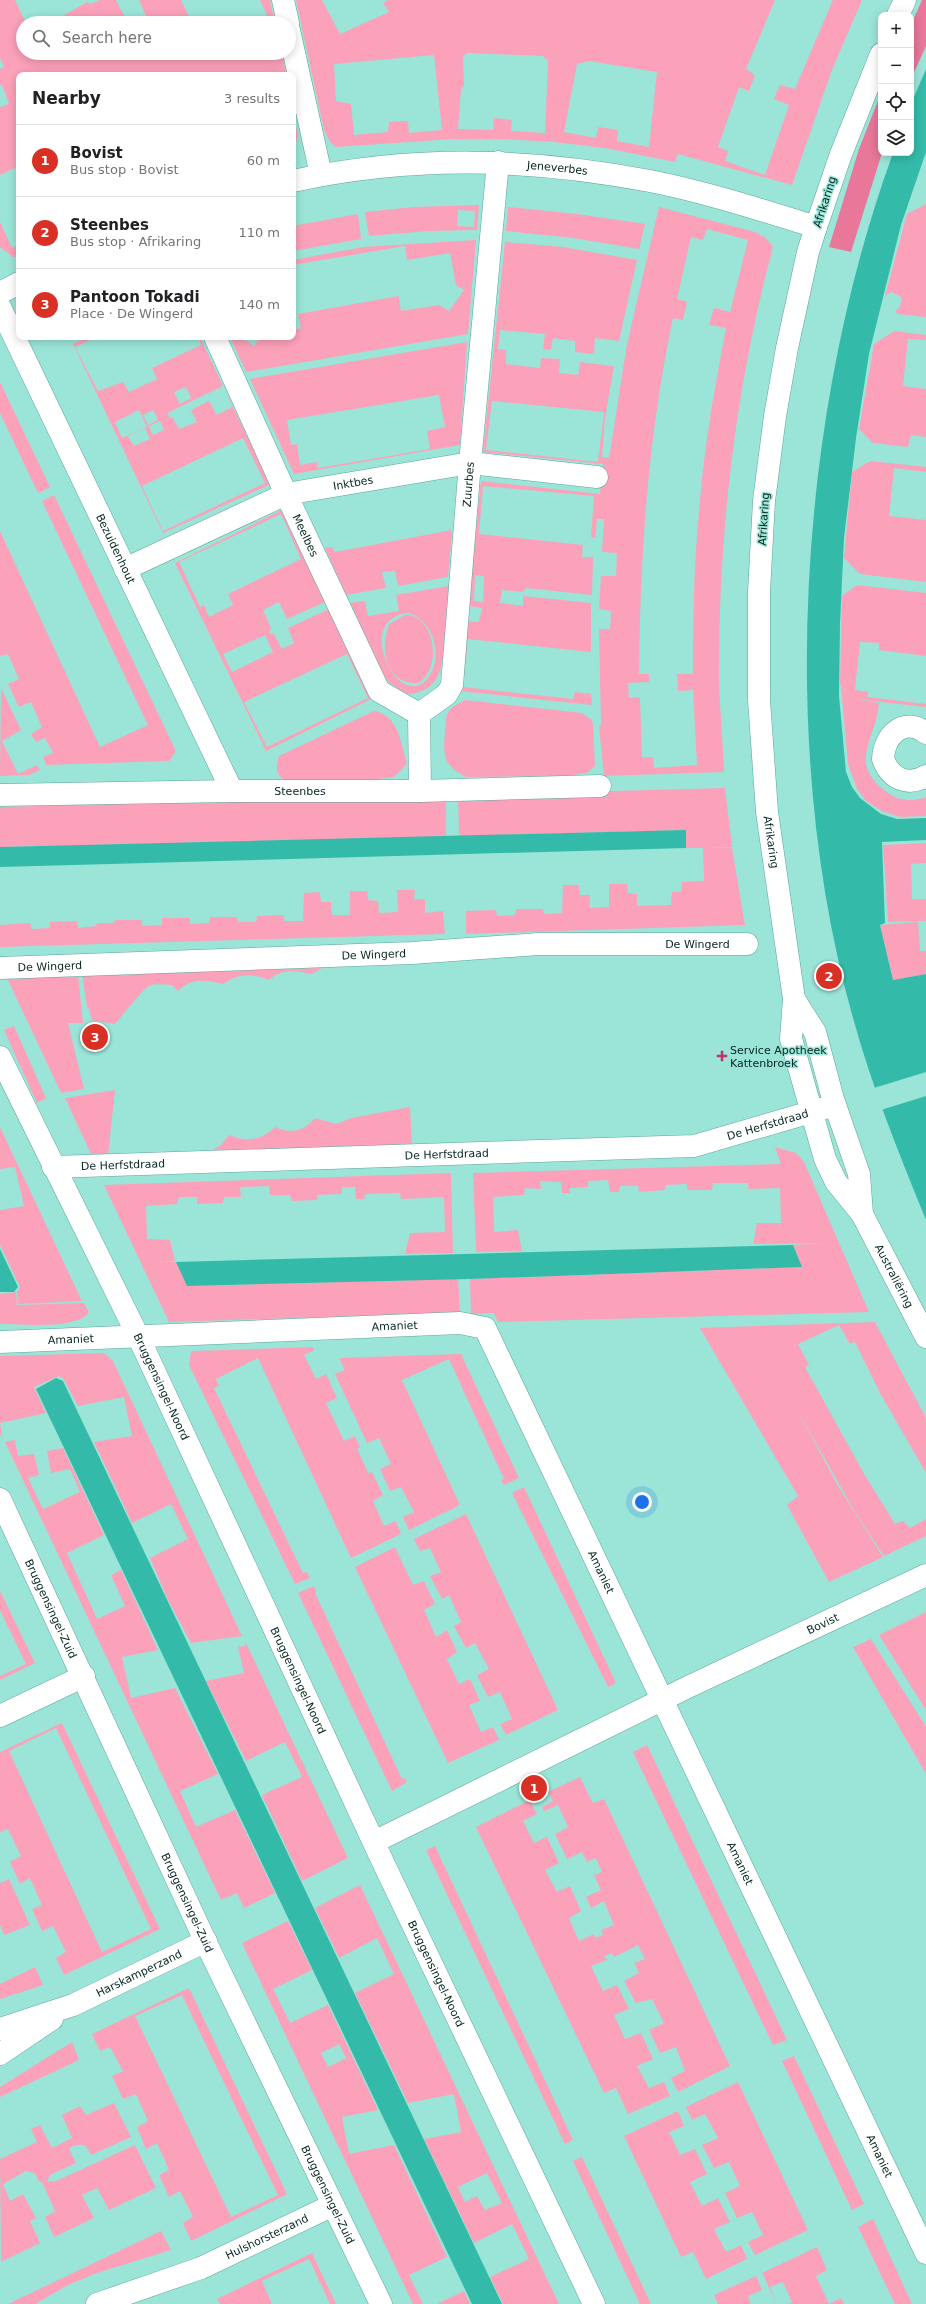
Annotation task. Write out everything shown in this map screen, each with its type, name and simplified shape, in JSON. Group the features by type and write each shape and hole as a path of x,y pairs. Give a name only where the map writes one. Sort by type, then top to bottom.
{"street":[{"path":"282,0 286,16"},
{"path":"899,12 905,0"},
{"path":"296,60 321,175"},
{"name":"Afrikaring","path":"811,1112 791,1039 794,999 764,776 759,700 759,592 764,501 775,416 787,348 808,252 841,154 878,62"},
{"name":"Jeneverbes","path":"296,180 321,175 411,163 498,162 577,170 651,182 736,203 816,227"},
{"name":"Zuurbes","path":"419,714 447,694 452,685 470,463 498,162"},
{"path":"0,293 16,285"},
{"name":"Bezuidenhout","path":"0,306 16,340"},
{"name":"Bezuidenhout","path":"16,340 232,791"},
{"name":"Meelbes","path":"216,340 286,494 379,691 419,714"},
{"name":"Inktbes","path":"125,569 286,494 470,463 596,477"},
{"path":"419,714 420,791"},
{"path":"926,733 915,727 898,730 886,740 883,759 892,775 900,779 918,780 926,776"},
{"name":"Steenbes","path":"0,795 232,791 420,791 600,786"},
{"name":"De Wingerd","path":"0,968 412,953 538,944 747,944"},
{"name":"Afrikaring","path":"794,999 815,1032 835,1105"},
{"name":"Bruggensingel-Noord","path":"0,1057 53,1167 138,1336 374,1842 594,2304"},
{"name":"De Herfstdraad","path":"53,1167 694,1146 835,1105"},
{"name":"Australiëring","path":"835,1105 859,1174 862,1214"},
{"name":"Australiëring","path":"811,1112 825,1159 836,1182 862,1214 926,1337"},
{"name":"Amaniet","path":"0,1342 460,1323 485,1328 926,2253"},
{"name":"Bruggensingel-Zuid","path":"0,1499 84,1676 206,1941 381,2304"},
{"name":"Bovist","path":"374,1842 663,1700 926,1575"},
{"path":"0,1716 84,1676"},
{"name":"Harskamperzand","path":"0,2029 73,2005 206,1941"},
{"name":"Harskamperzand","path":"0,2054 73,2005"},
{"name":"Hulshorsterzand","path":"98,2304 201,2268 333,2205"},
{"name":"Hulshorsterzand","path":"147,2304 201,2268"}],"shaded area":[{"path":"0,0 15,0 23,16 16,16 16,60 283,60 285,72 16,72 16,167 0,175 0,107 9,104 2,85 0,85 0,69 4,67 0,58"},
{"path":"100,0 116,0 124,16 63,16 87,2 90,4"},
{"path":"139,0 181,0 189,16 146,16"},
{"path":"260,0 270,0 273,16 264,16 267,15"},
{"path":"296,0 322,0 340,34 389,12 383,3 388,0 775,0 746,69 755,75 749,91 739,87 718,147 728,151 725,161 765,175 789,105 774,99 780,85 795,89 833,0 862,0 832,70 792,185 678,154 675,162 605,148 554,142 502,139 453,139 336,147 330,142 324,130","holes":["468,53 543,56 548,61 545,133 511,131 512,120 494,118 493,130 458,129 461,89 464,86 463,56","434,55 442,130 409,133 408,121 389,122 388,132 354,135 351,104 336,101 334,64","589,61 657,72 649,147 617,141 618,130 598,127 596,138 564,132 577,64"]},
{"path":"922,0 926,0 926,46 914,72 914,48 914,18"},
{"path":"926,69 926,152 901,225 869,354 856,438 844,538 840,624 839,696 846,772 852,787 860,798 881,814 897,819 926,818 926,840 882,842 885,923 880,925 893,980 926,974 926,1220 886,1120 860,1044 829,915 814,806 807,695 809,583 819,471 836,361 861,254 892,156 914,156 914,97"},
{"path":"878,101 878,156 881,156 851,252 829,247 859,149"},
{"path":"296,126 298,137 296,143"},
{"path":"926,204 926,317 898,314 895,311 899,308 902,300 900,296 891,292 885,296 907,214"},
{"path":"479,205 477,230 428,231 369,236 365,212 413,207","holes":["458,210 475,211 474,227 457,226"]},
{"path":"508,207 577,214 645,224 639,249 573,238 506,231"},
{"path":"659,207 755,232 766,238 773,247 748,354 731,463 719,627 719,682 724,772 604,776 599,727 601,725 599,629 610,629 611,611 599,609 601,576 616,576 617,553 602,552 604,519 597,519 595,538 591,537 594,496 483,486 479,534 583,545 582,557 593,557 592,595 526,588 523,592 502,590 500,603 523,606 523,596 591,603 591,652 468,639 463,687 573,699 575,692 591,694 592,705 459,691 467,621 479,622 482,608 468,606 481,481 600,494 603,464 483,452 505,242 563,247 637,260 619,341 595,338 594,354 575,352 575,341 553,338 551,350 543,349 545,334 500,330 498,349 506,350 506,364 540,368 541,358 560,359 559,373 578,375 580,362 614,366 605,418 602,457 609,458 627,344","holes":["707,229 748,240 730,312 714,308 709,325 726,328 711,414 700,500 694,587 693,674 677,674 678,691 693,690 697,765 654,768 653,757 642,757 640,697 629,698 628,683 649,682 649,674 639,674 641,584 647,495 657,407 673,318 683,320 687,302 677,299 691,237 703,240","492,401 604,412 598,462 486,450","475,575 484,576 483,602 474,601"]},
{"path":"358,214 361,239 296,250 296,225"},
{"path":"0,222 12,248 16,246 16,256 13,257 0,247"},
{"path":"476,240 468,334 246,372 231,340 245,340 254,346 258,340 296,340 296,329 301,328 298,314 399,296 401,311 439,305 449,311 464,290 456,285 450,253 407,260 405,246 296,264 296,259 363,247"},
{"path":"894,331 926,335 926,340 908,339 903,386 926,389 926,437 911,435 908,447 873,443 859,429 874,344"},
{"path":"81,340 90,340 75,347 98,391 123,382 129,392 157,379 152,368 201,345 199,340 201,340 223,386 169,412 167,416 173,418 179,429 197,422 191,410 209,401 217,415 232,407 226,393 271,484 163,533 73,344","holes":["186,387 191,398 180,404 174,392","139,410 147,427 122,438 115,422","153,410 158,420 148,425 143,415","160,421 164,430 153,435 149,426","145,428 150,439 134,446 128,436","243,438 265,483 163,531 142,486"]},
{"path":"467,342 460,445 294,474 250,379","holes":["439,395 445,427 427,431 430,449 318,468 317,462 300,465 297,444 291,445 287,420"]},
{"path":"0,382 50,487 38,493 0,413"},
{"path":"870,461 926,467 926,472 894,468 889,516 926,520 926,582 860,574 844,558 852,472"},
{"path":"54,495 175,749 175,753 169,761 46,765 43,757 53,753 45,738 36,742 31,734 42,727 31,702 19,707 8,684 19,679 8,654 0,656 0,531 100,747 148,725 42,501"},
{"path":"282,510 325,602 287,619 279,602 263,610 271,628 269,633 274,634 282,649 294,643 288,628 329,609 371,699 266,751 175,563","holes":["281,514 301,559 228,594 233,605 209,617 204,605 200,607 179,562","265,635 273,652 232,672 223,654","347,654 368,698 267,747 244,702"]},
{"path":"452,530 448,577 398,586 395,571 382,572 386,588 346,595 325,548 332,547 335,552"},
{"path":"857,585 926,593 926,656 879,650 879,643 860,642 855,690 868,692 867,697 926,704 926,707 853,699 879,703 877,717 867,751 866,761 868,772 875,782 892,796 906,800 916,800 926,797 926,816 900,817 882,811 866,801 857,789 848,764 841,686 852,698 840,684 842,596"},
{"path":"449,586 441,665 434,682 427,689 418,693 405,694 385,679 350,603 365,601 368,616 399,611 396,595","holes":["407,613 423,621 428,628 435,646 436,655 431,673 420,685 408,685 397,677 388,664 382,648 383,632 391,620"]},
{"path":"405,615 415,617 423,623 429,632 432,643 433,655 431,666 426,676 418,683 407,682 392,672 385,654 386,634 389,624"},
{"path":"1,688 21,730 2,741 18,774 37,765 40,770 29,775 0,776"},
{"path":"465,700 582,713 592,720 595,766 587,773 565,776 466,777 458,773 449,764 446,758 444,747 446,722 449,711"},
{"path":"374,711 389,718 394,724 401,739 407,764 394,777 371,780 288,782 279,775 277,765 279,756"},
{"path":"725,788 732,847 710,848 732,848 745,925 466,934 466,911 496,910 497,916 515,915 516,909 543,909 544,914 562,913 563,885 579,885 580,895 590,895 589,908 609,907 609,884 627,884 628,893 637,894 637,906 671,905 672,892 681,892 682,882 704,881 703,848 686,848 685,830 459,836 458,795"},
{"path":"446,795 446,837 0,847 0,807"},
{"path":"686,830 686,848 0,867 0,847"},
{"path":"926,843 926,863 911,864 912,899 926,899 926,921 888,922 883,845"},
{"path":"397,890 415,890 414,899 425,899 425,913 443,911 445,934 0,947 0,925 30,923 32,929 49,928 50,922 77,921 78,928 96,926 97,923 113,923 115,920 142,920 142,926 162,925 162,918 190,918 190,924 209,923 210,917 237,917 238,922 256,922 257,916 284,915 284,921 303,921 304,893 320,892 321,902 331,902 332,915 350,915 350,891 367,891 368,900 378,901 379,913 398,912"},
{"path":"918,922 920,951 926,951 926,974 893,980 880,925"},
{"path":"322,968 312,974 295,971 284,972 269,980 257,976 246,975 229,980 223,984 211,981 199,981 188,983 178,991 172,985 152,985 142,992 115,1024 92,1020 87,1007 82,974"},
{"path":"78,975 83,1023 68,1023 84,1089 61,1093 7,978"},
{"path":"14,1026 46,1098 37,1103 4,1030"},
{"path":"115,1090 108,1155 91,1154 65,1098"},
{"path":"410,1107 412,1146 212,1150 221,1145 229,1135 241,1139 253,1139 259,1138 270,1132 275,1127 286,1131 301,1129 315,1118 336,1124 352,1118"},
{"path":"0,1127 82,1301 18,1304 17,1292 20,1287 0,1245 0,1210 24,1206 15,1167 0,1169"},
{"path":"775,1147 796,1153 804,1162 869,1312 498,1322 494,1313 471,1314 470,1279 802,1267 793,1245 825,1243 753,1244 757,1223 781,1223 780,1188 748,1189 748,1183 713,1183 712,1190 687,1190 687,1184 666,1185 665,1190 639,1192 638,1186 620,1186 619,1192 610,1192 608,1180 588,1181 588,1187 570,1188 570,1193 562,1193 561,1182 540,1181 541,1189 525,1188 524,1195 493,1197 494,1232 518,1230 522,1251 476,1252 473,1173 781,1164"},
{"path":"451,1173 453,1253 405,1254 410,1233 445,1232 444,1197 401,1199 400,1193 366,1194 364,1199 356,1199 355,1187 342,1187 342,1194 317,1195 317,1200 292,1201 290,1195 270,1195 269,1186 240,1187 241,1197 224,1197 223,1203 197,1204 197,1197 179,1197 177,1204 146,1206 147,1239 170,1240 175,1261 153,1262 176,1262 188,1286 458,1279 460,1313 169,1322 104,1185"},
{"path":"793,1245 802,1267 470,1279 187,1286 176,1262"},
{"path":"0,1249 18,1287 14,1292 0,1292"},
{"path":"16,1292 17,1305 84,1303 89,1312 83,1318 61,1324 0,1324 0,1294"},
{"path":"875,1322 926,1418 926,1473 880,1393 855,1342 850,1344 839,1325 798,1344 809,1365 805,1367 863,1472 895,1524 903,1521 910,1528 926,1519 926,1536 884,1556 855,1512 796,1408 838,1486 883,1557 829,1582 787,1505 798,1496 700,1328"},
{"path":"313,1347 314,1350 304,1355 316,1379 326,1374 337,1398 326,1403 344,1441 355,1436 360,1447 357,1448 368,1473 372,1472 383,1495 373,1501 384,1526 396,1521 401,1534 351,1558 258,1358 216,1379 219,1386 214,1388 303,1573 307,1572 310,1578 295,1584 189,1365 191,1352 193,1351"},
{"path":"104,1353 113,1361 242,1636 191,1643 167,1598 150,1558 188,1539 171,1504 132,1523 94,1442 132,1436 124,1397 78,1406 63,1378 59,1376 34,1387 46,1413 0,1423 0,1356"},
{"path":"461,1354 519,1478 504,1485 501,1480 504,1479 449,1359 402,1380 460,1505 409,1530 403,1517 414,1512 401,1487 390,1491 380,1469 391,1464 379,1438 367,1443 335,1374 345,1370 339,1358"},
{"path":"56,1378 63,1381 502,2304 472,2304 36,1389"},
{"path":"0,1423 3,1440 0,1433"},
{"path":"15,1440 18,1456 34,1454 39,1475 28,1478 43,1509 80,1492 70,1469 51,1473 47,1451 63,1448 104,1535 67,1553 97,1619 125,1606 111,1575 121,1570 158,1650 122,1657 131,1698 175,1688 218,1774 180,1791 196,1827 235,1810 275,1893 244,1908 237,1893 221,1900 5,1442"},
{"path":"524,1487 616,1683 608,1687 512,1493"},
{"path":"466,1514 558,1710 506,1735 500,1724 512,1719 500,1692 488,1697 477,1675 489,1669 475,1643 466,1648 454,1626 461,1622 449,1595 442,1599 430,1576 441,1572 430,1548 420,1551 414,1539"},
{"path":"395,1547 413,1585 424,1581 435,1604 424,1610 436,1637 447,1630 457,1652 447,1659 459,1684 470,1679 480,1701 469,1705 481,1732 493,1727 499,1740 448,1763 355,1567"},
{"path":"314,1586 316,1591 315,1593 402,1779 405,1778 407,1782 392,1791 298,1593"},
{"path":"0,1591 35,1663 0,1680 0,1676 26,1664 0,1610"},
{"path":"926,1612 926,1710 879,1635"},
{"path":"871,1639 926,1727 926,1774 853,1647"},
{"path":"245,1641 348,1858 302,1881 262,1795 302,1777 285,1742 246,1761 206,1681 244,1673 238,1647 245,1646"},
{"path":"62,1723 160,1929 64,1975 56,1958 66,1952 53,1926 42,1931 32,1909 42,1905 30,1878 20,1884 10,1862 21,1856 8,1829 0,1832 0,1752","holes":["56,1728 151,1929 102,1952 9,1751"]},
{"path":"647,1745 787,2040 773,2045 633,1752"},
{"path":"580,1777 593,1803 604,1799 730,2066 678,2092 671,2078 685,2071 676,2047 660,2053 649,2030 664,2023 652,1999 636,2003 624,1981 639,1973 634,1963 645,1959 638,1945 614,1957 612,1953 604,1956 607,1960 591,1966 603,1991 617,1985 629,2009 614,2015 625,2039 641,2033 653,2059 637,2066 649,2088 664,2082 670,2096 628,2114 616,2088 604,2093 476,1827 530,1800 537,1814 523,1821 534,1843 547,1837 559,1863 545,1870 557,1892 570,1886 581,1911 569,1918 579,1941 594,1934 595,1938 603,1935 601,1930 614,1925 604,1901 591,1908 586,1897 601,1890 594,1875 602,1872 596,1858 587,1862 582,1852 567,1859 555,1834 568,1827 558,1805 544,1811 542,1807 553,1801 548,1792"},
{"path":"435,1846 573,2140 565,2144 426,1850"},
{"path":"9,1879 30,1925 4,1935 0,1925 0,1883"},
{"path":"360,1885 559,2304 503,2304 490,2277 529,2259 512,2224 474,2243 424,2139 461,2132 454,2094 408,2103 355,1993 394,1974 377,1938 339,1958 315,1908","holes":["487,2173 502,2203 485,2210 477,2196 465,2202 458,2187"]},
{"path":"288,1921 312,1970 273,1989 290,2023 328,2005 378,2110 342,2117 349,2154 394,2145 447,2257 409,2275 423,2304 413,2304 242,1943","holes":["339,2044 346,2058 328,2067 321,2053"]},
{"path":"35,1967 43,1985 0,1999 0,1984"},
{"path":"189,1988 287,2194 191,2241 183,2223 193,2217 180,2191 169,2197 159,2175 169,2170 157,2143 146,2149 137,2127 148,2121 136,2094 123,2099 112,2076 123,2071 110,2047 100,2051 92,2034","holes":["182,1995 278,2195 231,2217 135,2016"]},
{"path":"72,2042 79,2060 0,2097 0,2087"},
{"path":"794,2056 864,2204 852,2210 782,2061"},
{"path":"738,2082 808,2230 755,2255 748,2242 763,2235 752,2212 737,2218 725,2193 740,2186 729,2162 714,2168 702,2145 718,2138 705,2114 692,2120 686,2107"},
{"path":"114,2103 131,2137 91,2155 86,2146 73,2146 69,2149 76,2163 50,2175 47,2181 54,2182 135,2145 156,2188 109,2210 97,2188 82,2195 94,2218 54,2237 45,2217 55,2211 42,2182 39,2182 35,2173 26,2171 3,2184 10,2201 23,2194 36,2218 30,2221 40,2243 1,2262 0,2159 37,2142 31,2129 40,2125 52,2148 72,2138 62,2115 80,2106 86,2115"},
{"path":"678,2111 684,2126 669,2132 680,2155 695,2149 707,2174 690,2182 702,2206 718,2198 730,2222 714,2229 726,2252 741,2245 747,2259 706,2279 693,2252 681,2257 624,2136"},
{"path":"582,2157 651,2304 640,2304 573,2161"},
{"path":"873,2219 912,2304 895,2304 858,2227"},
{"path":"161,2231 171,2250 97,2273 68,2285 35,2304 8,2304"},
{"path":"817,2247 827,2270 816,2276 829,2304 788,2304 792,2302 783,2282 770,2287 777,2304 762,2273"},
{"path":"312,2253 336,2304 330,2304 309,2259 262,2281 272,2304 220,2304 217,2299"},
{"path":"756,2276 762,2290 748,2296 751,2304 718,2304 714,2295"},
{"path":"464,2291 470,2304 437,2304"},
{"path":"841,2298 844,2304 829,2304"}],"pier":[{"path":"926,1072 926,1096 881,1110 874,1088"}],"place":[{"name":"Steenbes","path":"829,976"},
{"name":"Pantoon Tokadi","path":"95,1037"},
{"name":"Service Apotheek Kattenbroek","path":"722,1056"},
{"name":"Bovist","path":"534,1788"}]}
